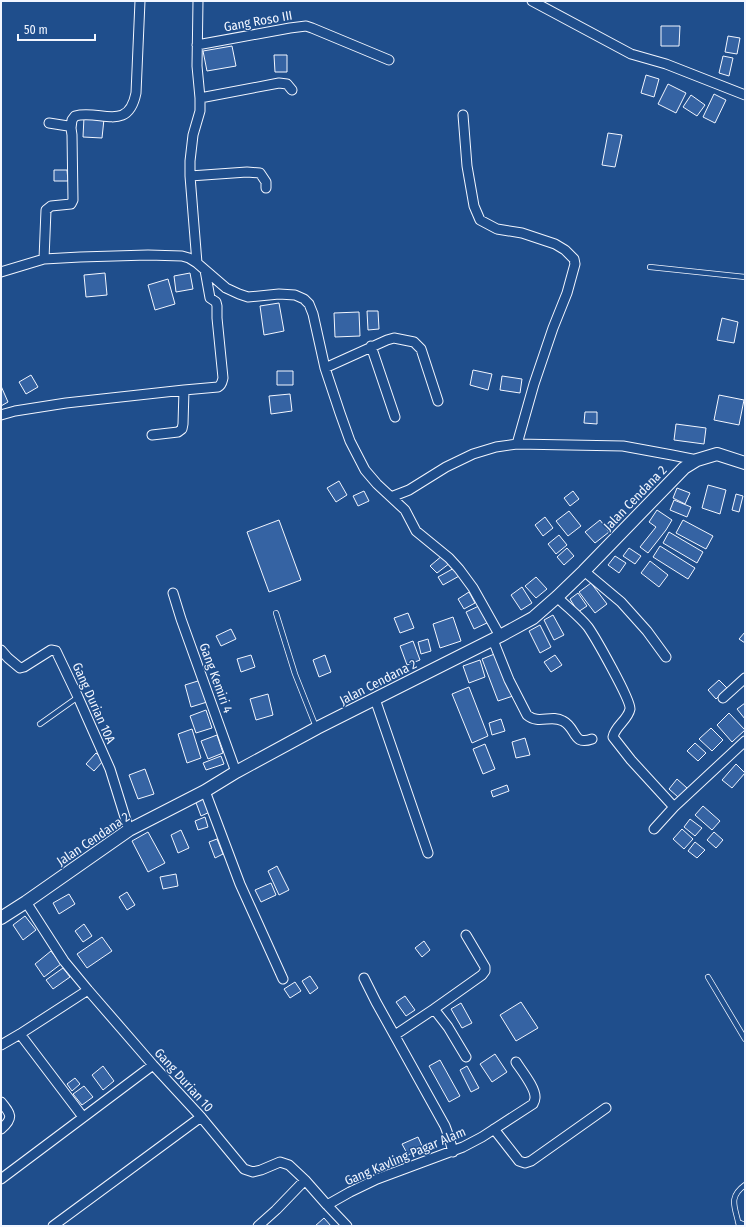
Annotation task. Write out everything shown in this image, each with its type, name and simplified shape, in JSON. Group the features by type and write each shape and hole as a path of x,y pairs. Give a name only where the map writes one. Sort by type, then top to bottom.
{"street":[{"path":"44,259 46,210 51,206 71,204 73,200 71,128 74,116 82,114 109,117 119,116 130,109 134,101 136,93 140,1"},
{"path":"197,263 190,161 193,135 200,110 197,66 198,1"},
{"path":"532,1 631,54 666,64 745,95"},
{"name":"Gang Roso III","path":"197,45 306,26 389,60"},
{"path":"200,98 279,83 287,84 292,90"},
{"path":"463,115 466,166 474,206 480,220 497,229 522,234 555,244 565,250 574,259 574,270 568,294 553,328 534,384 517,444"},
{"path":"50,123 68,126 71,128"},
{"path":"190,176 247,172 260,173 266,182 266,188"},
{"path":"1,272 44,259 148,255 182,256 197,263 226,288 239,294 248,296 279,294 295,295 304,299 309,304 314,314 325,368 350,441 365,470 377,484 405,510 416,531 449,558 473,588 497,638 509,680 527,715 531,719 536,720 556,718 569,725 580,741 584,742 592,739"},
{"path":"1,415 66,402 221,386 223,378 217,318 218,306 216,302 210,298 205,270"},
{"path":"325,368 387,340 394,338 414,342 421,349 438,401"},
{"path":"371,346 395,417"},
{"path":"152,435 178,432 182,429 184,390"},
{"path":"391,497 409,490 446,467 473,454 496,447 517,444 623,446 672,454 696,460"},
{"name":"Jalan Cendana 2","path":"1,918 130,830 205,791 236,772 317,728 497,638 532,618 584,571 684,468 696,460 717,454 745,463"},
{"path":"584,571 622,602 647,631 666,657"},
{"name":"Gang Kemiri 4","path":"173,593 236,772"},
{"path":"557,597 587,626 593,634 614,671 630,705 628,714 615,731 613,737 631,760 674,806"},
{"name":"Gang Durian 10A","path":"1,650 20,668 51,650 56,651 110,769 130,830"},
{"path":"724,698 745,678"},
{"path":"376,699 428,853"},
{"path":"654,829 674,806 745,741"},
{"path":"205,791 240,884 283,980"},
{"name":"Gang Durian 10","path":"26,902 64,961 153,1065 201,1117 244,1169 253,1172 280,1162 289,1165 305,1180 347,1226"},
{"path":"395,1035 482,975 485,971 485,967 466,935"},
{"path":"364,978 444,1126 453,1152"},
{"path":"1,1045 88,990"},
{"path":"434,1009 448,1027 466,1057"},
{"path":"20,1034 83,1116"},
{"name":"Gang Kavling Pagar Alam","path":"327,1205 377,1179 453,1152 494,1129 533,1104 536,1099 535,1093 516,1062"},
{"path":"1,1179 153,1065"},
{"path":"1,1102 9,1111 10,1118 1,1128"},
{"path":"494,1129 519,1161 525,1163 531,1161 606,1108"},
{"path":"53,1226 201,1117"},
{"path":"258,1226 305,1180"}],"lane":[{"path":"650,267 745,277"},
{"path":"276,613 295,674 317,728"},
{"path":"40,724 78,697"},
{"path":"708,977 745,1039"},
{"path":"745,1185 736,1193 733,1200 738,1224 745,1225"}],"building":[{"path":"661,26 680,26 679,46 661,46"},
{"path":"728,36 740,38 737,54 725,52"},
{"path":"232,46 236,66 207,71 203,51"},
{"path":"274,55 287,55 287,72 275,72"},
{"path":"723,56 733,58 729,76 719,73"},
{"path":"646,75 659,79 654,97 641,93"},
{"path":"668,84 686,93 676,113 658,104"},
{"path":"714,94 726,100 715,123 703,117"},
{"path":"691,95 705,105 697,116 683,107"},
{"path":"84,117 104,119 102,138 83,137"},
{"path":"608,133 622,135 615,167 602,165"},
{"path":"54,170 67,170 68,181 54,181"},
{"path":"105,273 107,295 86,297 84,275"},
{"path":"190,273 193,289 176,292 174,276"},
{"path":"168,279 175,304 155,310 148,285"},
{"path":"279,303 284,331 264,335 260,306"},
{"path":"367,311 378,311 379,329 368,330"},
{"path":"359,312 360,336 335,337 334,313"},
{"path":"722,318 738,322 734,343 717,340"},
{"path":"473,370 492,374 488,390 470,385"},
{"path":"277,371 293,371 293,385 277,385"},
{"path":"31,375 38,387 26,394 19,382"},
{"path":"502,376 522,379 520,393 500,390"},
{"path":"1,386 8,402 1,406"},
{"path":"290,394 292,411 271,414 269,396"},
{"path":"719,395 744,400 739,425 714,420"},
{"path":"585,412 597,412 597,424 584,423"},
{"path":"676,424 706,428 704,444 674,440"},
{"path":"339,481 347,495 336,502 327,488"},
{"path":"708,485 726,490 720,514 702,508"},
{"path":"677,488 690,493 685,504 673,498"},
{"path":"364,491 369,501 358,506 353,496"},
{"path":"573,491 579,499 570,506 564,498"},
{"path":"736,494 743,496 739,512 732,510"},
{"path":"674,500 691,507 687,517 670,510"},
{"path":"657,510 672,520 648,553 640,547 656,527 649,522"},
{"path":"569,511 581,526 568,536 556,521"},
{"path":"545,517 553,528 543,536 535,525"},
{"path":"279,520 301,580 269,592 247,532"},
{"path":"600,520 609,532 595,543 585,532"},
{"path":"683,520 713,536 706,549 676,533"},
{"path":"669,532 703,552 697,563 663,543"},
{"path":"559,535 567,545 556,554 548,544"},
{"path":"660,546 695,568 688,579 653,557"},
{"path":"567,548 574,556 564,565 557,557"},
{"path":"629,548 641,556 635,564 623,556"},
{"path":"443,555 450,563 437,573 430,566"},
{"path":"615,556 626,563 619,573 608,565"},
{"path":"650,561 668,575 659,587 641,573"},
{"path":"456,567 461,575 443,585 438,577"},
{"path":"536,577 547,589 536,598 525,586"},
{"path":"591,583 607,604 595,613 579,592"},
{"path":"522,587 532,603 521,610 511,595"},
{"path":"469,592 475,603 464,609 458,599"},
{"path":"578,593 587,606 578,612 570,599"},
{"path":"481,605 489,622 474,629 466,612"},
{"path":"408,613 414,628 400,633 394,618"},
{"path":"553,615 564,635 554,640 544,620"},
{"path":"453,617 461,641 440,648 433,624"},
{"path":"540,625 551,647 540,653 529,631"},
{"path":"231,629 236,639 221,646 216,636"},
{"path":"745,632 745,643 739,639"},
{"path":"428,639 431,651 421,654 418,642"},
{"path":"413,641 420,660 407,665 400,646"},
{"path":"497,653 513,696 498,701 482,659"},
{"path":"251,655 255,667 241,672 237,659"},
{"path":"325,655 331,672 319,677 313,660"},
{"path":"555,655 562,665 551,672 544,662"},
{"path":"480,660 485,677 469,683 463,666"},
{"path":"201,680 207,702 191,707 185,685"},
{"path":"719,680 727,688 716,699 708,690"},
{"path":"469,687 488,736 472,743 452,694"},
{"path":"268,694 273,715 256,720 250,699"},
{"path":"745,703 745,719 737,709"},
{"path":"206,710 212,728 196,733 190,716"},
{"path":"729,713 745,730 732,742 717,725"},
{"path":"501,719 505,731 492,735 489,723"},
{"path":"711,728 723,740 712,751 699,739"},
{"path":"192,729 201,758 187,763 178,734"},
{"path":"217,735 223,753 208,759 201,741"},
{"path":"525,738 530,755 516,758 512,742"},
{"path":"695,743 706,753 698,761 687,751"},
{"path":"485,744 495,769 483,774 473,749"},
{"path":"96,753 104,760 94,771 86,764"},
{"path":"221,756 224,764 206,770 203,763"},
{"path":"736,764 745,773 732,788 722,780"},
{"path":"145,769 154,794 138,799 129,775"},
{"path":"677,779 687,788 678,797 669,789"},
{"path":"507,785 509,791 493,797 491,791"},
{"path":"206,796 212,811 201,816 195,800"},
{"path":"703,806 720,821 712,830 695,815"},
{"path":"205,817 208,827 198,830 195,821"},
{"path":"690,819 702,828 695,836 684,827"},
{"path":"682,829 693,839 684,849 673,839"},
{"path":"181,830 189,848 178,853 171,835"},
{"path":"148,832 165,863 148,872 132,841"},
{"path":"714,832 723,840 716,848 707,840"},
{"path":"217,839 223,854 215,858 209,842"},
{"path":"695,842 705,850 697,858 688,851"},
{"path":"277,866 289,890 279,895 268,871"},
{"path":"176,874 178,886 163,889 160,877"},
{"path":"271,883 276,895 261,902 255,890"},
{"path":"127,892 135,905 127,910 119,897"},
{"path":"69,894 75,904 59,914 53,903"},
{"path":"25,916 36,930 23,940 13,925"},
{"path":"84,924 92,936 83,942 75,931"},
{"path":"102,937 112,951 87,968 77,954"},
{"path":"424,941 430,950 422,957 415,948"},
{"path":"51,951 61,964 44,977 35,964"},
{"path":"63,968 70,977 53,989 46,980"},
{"path":"310,976 318,988 310,994 302,981"},
{"path":"295,982 301,991 290,998 284,989"},
{"path":"405,996 415,1010 406,1016 396,1002"},
{"path":"521,1002 538,1028 516,1041 500,1015"},
{"path":"461,1003 472,1023 462,1028 451,1009"},
{"path":"495,1054 507,1072 492,1082 480,1064"},
{"path":"440,1060 460,1096 449,1102 429,1066"},
{"path":"103,1066 114,1081 103,1090 92,1075"},
{"path":"467,1066 479,1088 471,1092 460,1070"},
{"path":"75,1078 80,1084 72,1091 67,1084"},
{"path":"84,1086 93,1097 82,1105 73,1094"},
{"path":"418,1137 423,1148 408,1155 402,1144"},
{"path":"324,1218 331,1226 315,1226"}]}
